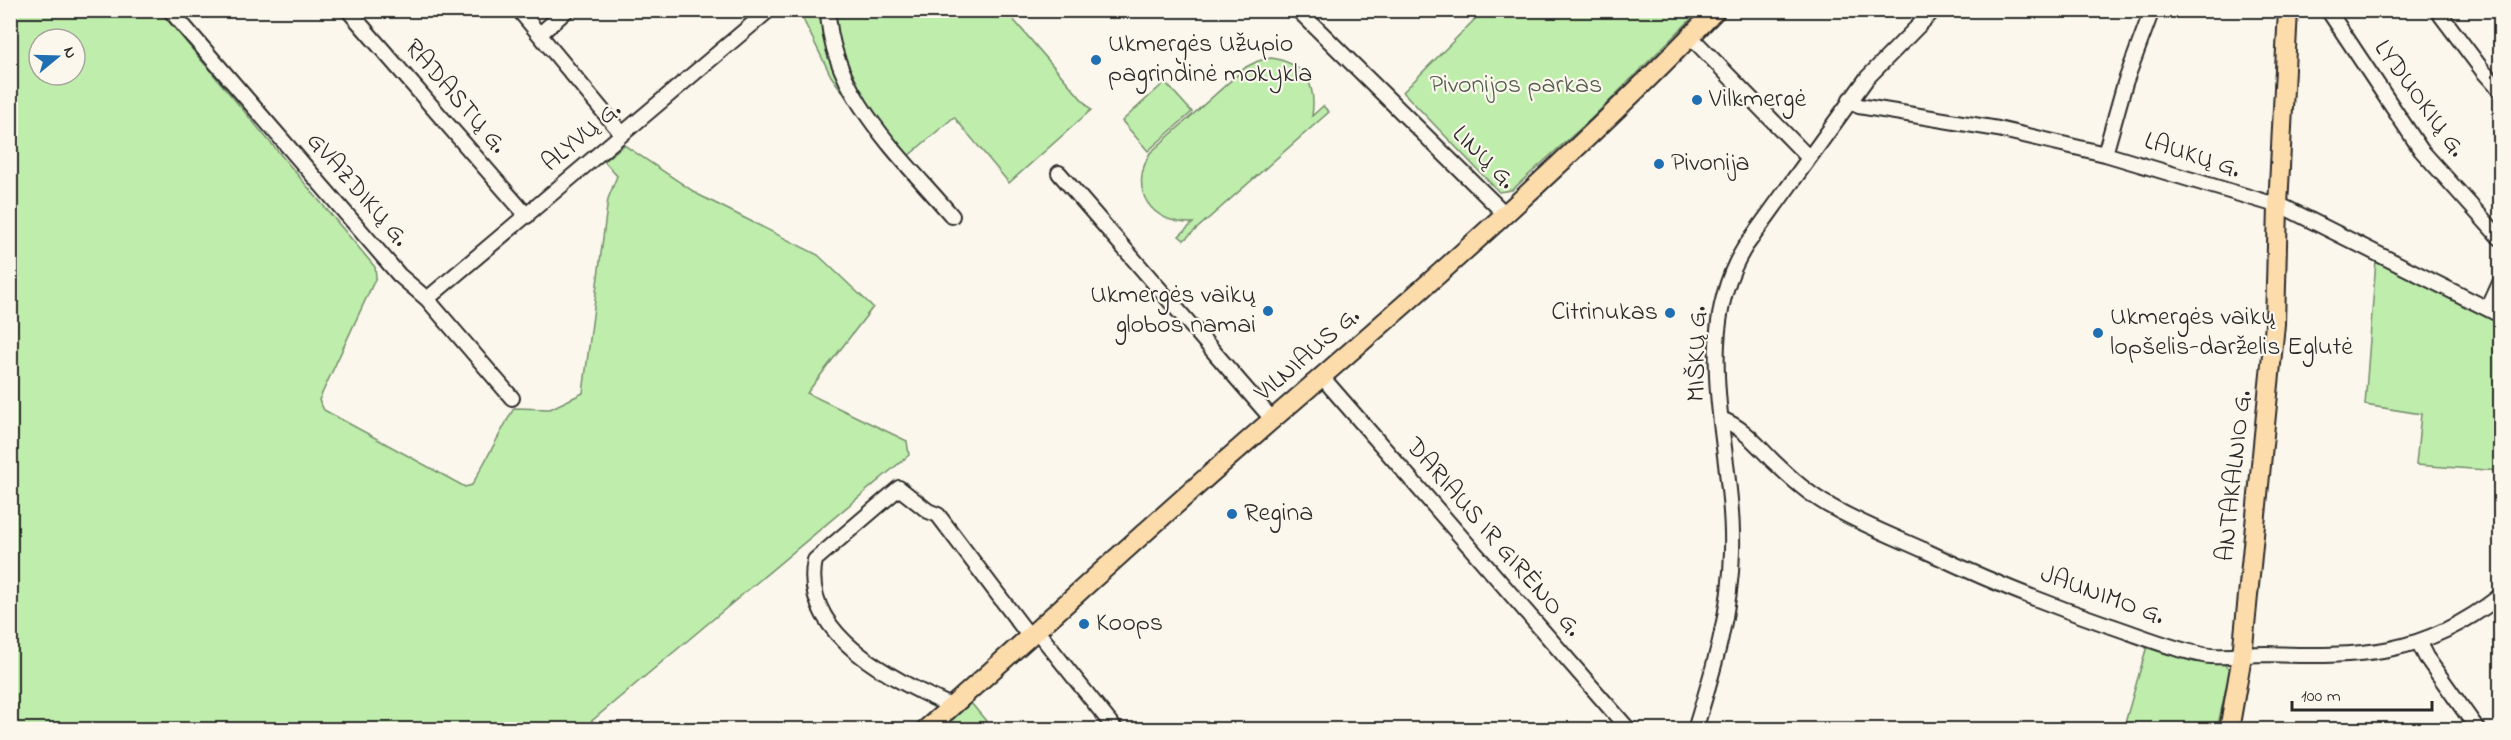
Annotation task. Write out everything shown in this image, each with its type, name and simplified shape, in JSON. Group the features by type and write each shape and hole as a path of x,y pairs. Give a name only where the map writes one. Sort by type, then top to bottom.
{"main road":[{"name":"VILNIAUS G.","path":"925,729 1272,419 1506,215 1597,131 1716,10"},
{"name":"ANTAKALNIO G.","path":"2229,729 2242,656 2275,324 2278,206 2288,10"}],"street":[{"name":"RADASTŲ G.","path":"348,10 527,216"},
{"path":"519,10 622,134"},
{"path":"540,34 567,10"},
{"name":"ALYVŲ G.","path":"427,299 769,10"},
{"path":"828,10 829,28 842,71 869,118 952,216"},
{"name":"LINŲ G.","path":"1298,10 1506,215"},
{"name":"MIŠKŲ G.","path":"1695,729 1724,628 1731,579 1732,524 1718,372 1718,320 1728,278 1745,247 1850,99 1896,47 1934,10"},
{"path":"2105,154 2125,82 2152,10"},
{"name":"LYDUOKIŲ G.","path":"2328,10 2421,150 2500,238"},
{"path":"2437,10 2500,90"},
{"name":"GVAZDIKŲ G.","path":"170,11 399,275 427,299 512,398"},
{"path":"1691,37 1808,157"},
{"name":"LAUKŲ G.","path":"1850,99 1859,106 1998,129 2105,154 2286,208 2494,312"},
{"path":"1059,173 1272,419"},
{"path":"2494,312 2500,283"},
{"name":"DARIAUS IR GIRĖNO G.","path":"1322,377 1629,729"},
{"name":"JAUNIMO G.","path":"1721,419 1742,429 1809,494 1867,525 1983,578 2064,610 2179,649 2226,658 2258,654 2346,656 2372,653 2419,643 2445,633 2478,614 2500,596"},
{"path":"951,706 900,682 859,654 823,617 817,604 812,577 815,560 899,488 928,511 938,515 1034,634 1116,729"},
{"path":"2419,643 2426,657 2478,729"}],"green space":[{"name":"Pivonijos parkas","path":"1484,10 1699,11 1591,119 1512,190 1499,192 1403,92"},
{"path":"10,11 160,11 375,267 376,277 319,400 324,410 465,487 472,485 514,408 550,409 583,393 608,199 617,176 604,161 624,145 699,195 818,255 873,307 807,393 907,441 909,455 582,729 11,729"},
{"path":"799,11 1006,11 1091,110 1009,183 954,117 900,163 859,115 831,76"},
{"path":"1271,58 1292,65 1306,76 1312,94 1312,116 1323,106 1329,112 1184,240 1179,236 1193,223 1165,218 1148,203 1143,192 1144,167 1150,153 1246,67"},
{"path":"1165,82 1192,112 1148,151 1122,121"},
{"path":"2376,260 2500,323 2500,471 2416,465 2421,414 2365,405"},
{"path":"2147,646 2222,662 2230,671 2217,729 2123,730"},
{"path":"971,703 986,721 984,729 942,729"}],"place":[{"name":"Ukmergės Užupio pagrindinė mokykla","path":"1096,60"},
{"name":"Vilkmergė","path":"1697,100"},
{"name":"Pivonija","path":"1659,164"},
{"name":"Ukmergės vaikų globos namai","path":"1268,311"},
{"name":"Citrinukas","path":"1670,313"},
{"name":"Ukmergės vaikų lopšelis-darželis Eglutė","path":"2098,333"},
{"name":"Regina","path":"1232,514"},
{"name":"Koops","path":"1084,624"}]}
